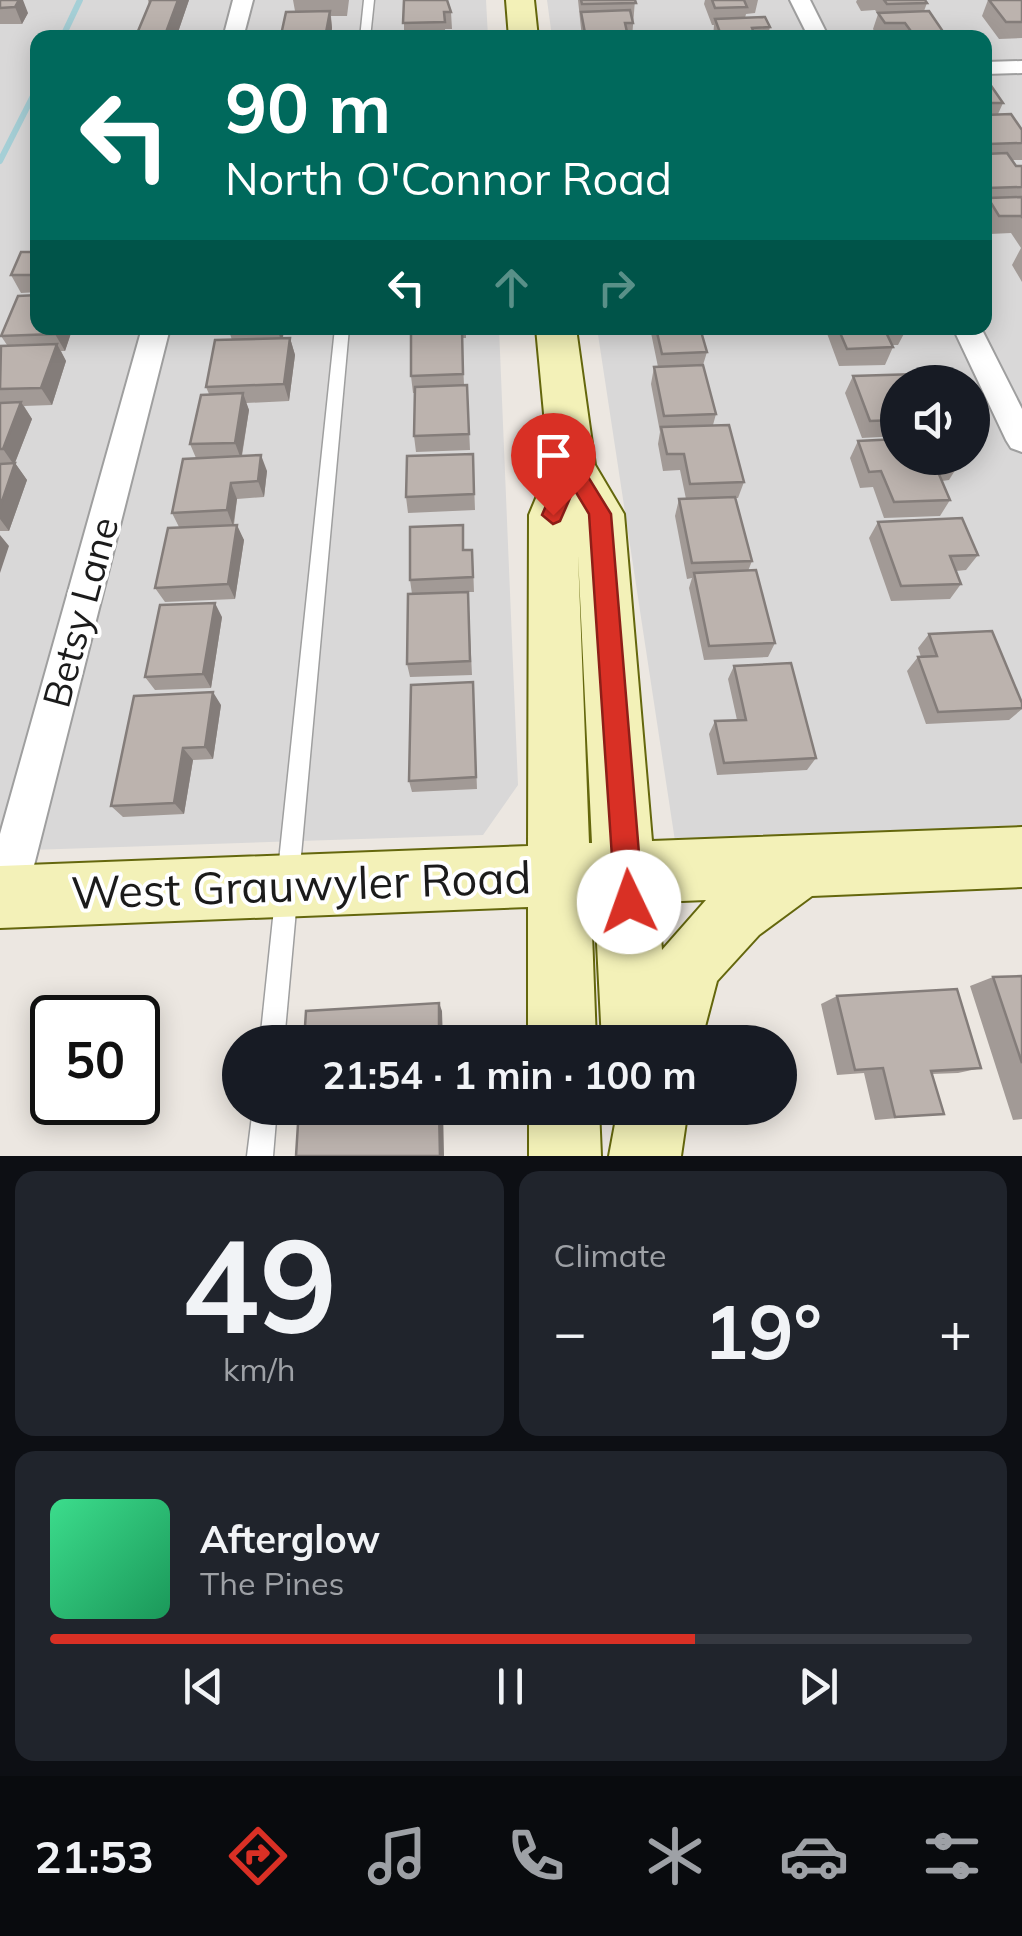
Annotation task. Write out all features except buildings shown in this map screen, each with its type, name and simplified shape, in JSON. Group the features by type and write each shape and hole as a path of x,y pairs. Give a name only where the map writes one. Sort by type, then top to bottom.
{"main road":[{"path":"520,0 523,30"},
{"path":"557,335 572,468 600,514 635,1025"},
{"path":"561,1025 553,515 572,468"},
{"name":"West Grauwyler Road","path":"2,897 1022,857"},
{"path":"672,1025 689,963 738,912 803,866"},
{"path":"565,1125 566,1156"},
{"path":"641,1125 644,1156"},
{"path":"644,1156 650,1125"}],"street":[{"path":"235,30 243,0"},
{"path":"800,0 815,30"},
{"path":"992,68 1022,67"},
{"name":"Betsy Lane","path":"2,897 154,335"},
{"path":"970,335 1022,440"}],"lane":[{"path":"366,30 368,0"},
{"path":"274,1025 341,335"},
{"path":"260,1156 263,1125"}],"shaded area":[{"path":"0,0 486,0 488,30 30,30 30,335 499,335 518,785 483,835 0,851"},
{"path":"547,0 1022,0 1022,825 675,841 598,335 992,335 992,30 551,30"}],"waterway":[{"path":"66,30 80,0"},
{"path":"0,161 30,102"}],"route":[{"path":"553,515 572,468 600,514 629,902"}]}
